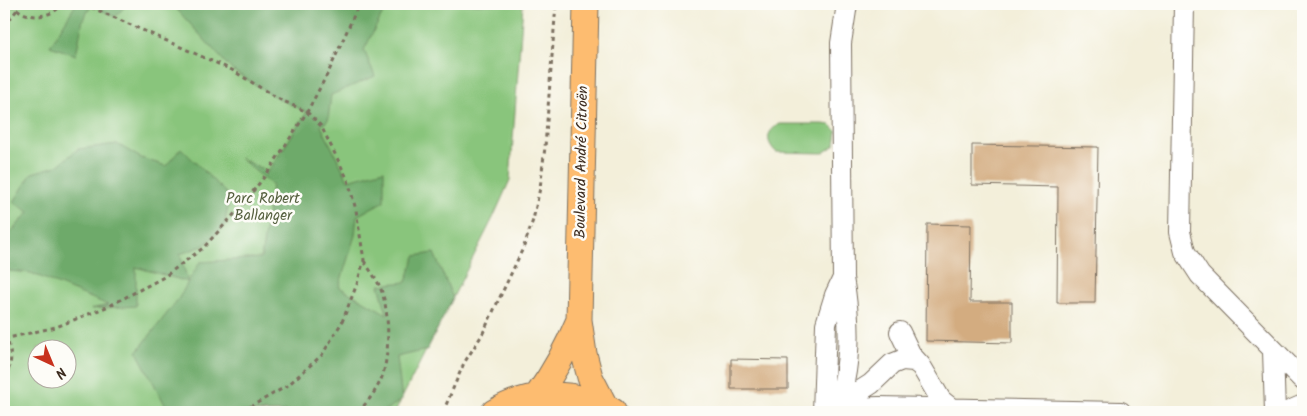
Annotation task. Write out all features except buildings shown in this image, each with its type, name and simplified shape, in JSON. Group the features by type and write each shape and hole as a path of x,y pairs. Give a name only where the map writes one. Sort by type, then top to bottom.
{"main road":[{"name":"Boulevard André Citroën","path":"586,4 579,320 584,354 590,377 610,409"},
{"name":"Boulevard André Citroën","path":"537,396 553,375 579,320"},
{"name":"Boulevard André Citroën","path":"494,412 505,406 537,396 560,395 583,399 610,409"}],"lane":[{"path":"836,412 844,383 847,356 847,298 843,278 842,43 846,4"},
{"path":"1184,4 1180,232 1185,252 1200,275 1303,380"},
{"path":"823,412 826,324 835,295 843,278"},
{"path":"842,412 848,398 871,384 888,367 898,349 900,332 911,355 921,366 941,400 951,408"},
{"path":"1274,351 1275,412"},
{"path":"888,367 902,360 914,362 921,366"},
{"path":"1288,412 1303,405"},
{"path":"847,412 852,408 865,407 1121,412"}],"path":[{"path":"11,4 17,10 31,16 40,16 56,11 64,4"},
{"path":"84,4 232,70 277,98 307,112 321,126 348,180 356,210 364,260 380,287 388,314 388,344 382,378 366,405 358,412"},
{"path":"4,377 11,366 11,354 5,338 56,327 109,306 164,276 203,248 240,208 268,172 307,112 330,71 359,4"},
{"path":"443,412 464,363 482,335 521,254 533,220 543,163 556,4"},
{"path":"4,26 17,10"},
{"path":"235,412 250,407 287,386 322,355 342,322 364,260"}],"green space":[{"name":"Parc Robert Ballanger","path":"4,4 523,4 510,180 493,218 395,412 4,412"},
{"path":"76,4 127,4 115,17 92,5 83,19 76,55 50,46"},
{"path":"172,4 392,4 387,5 364,50 375,76 331,95 328,120 321,126 348,180 384,170 384,201 357,216 355,235 339,287 387,314 379,285 406,282 415,256 434,253 453,298 427,350 397,357 402,400 382,412 169,412 137,352 179,298 200,262 261,258 272,185 240,158 268,172 307,112 277,98 232,70"},
{"path":"780,124 831,125 837,131 835,145 823,153 776,152 770,144 769,136 772,130"},
{"path":"117,144 141,158 166,166 181,148 230,197 224,227 203,246 180,254 188,282 136,267 136,306 91,309 108,305 31,273 9,271 4,259 4,239 29,212 14,202 32,173 57,166 78,149"},
{"path":"4,304 9,334 4,365"},
{"path":"549,405 591,412 517,412"}]}
